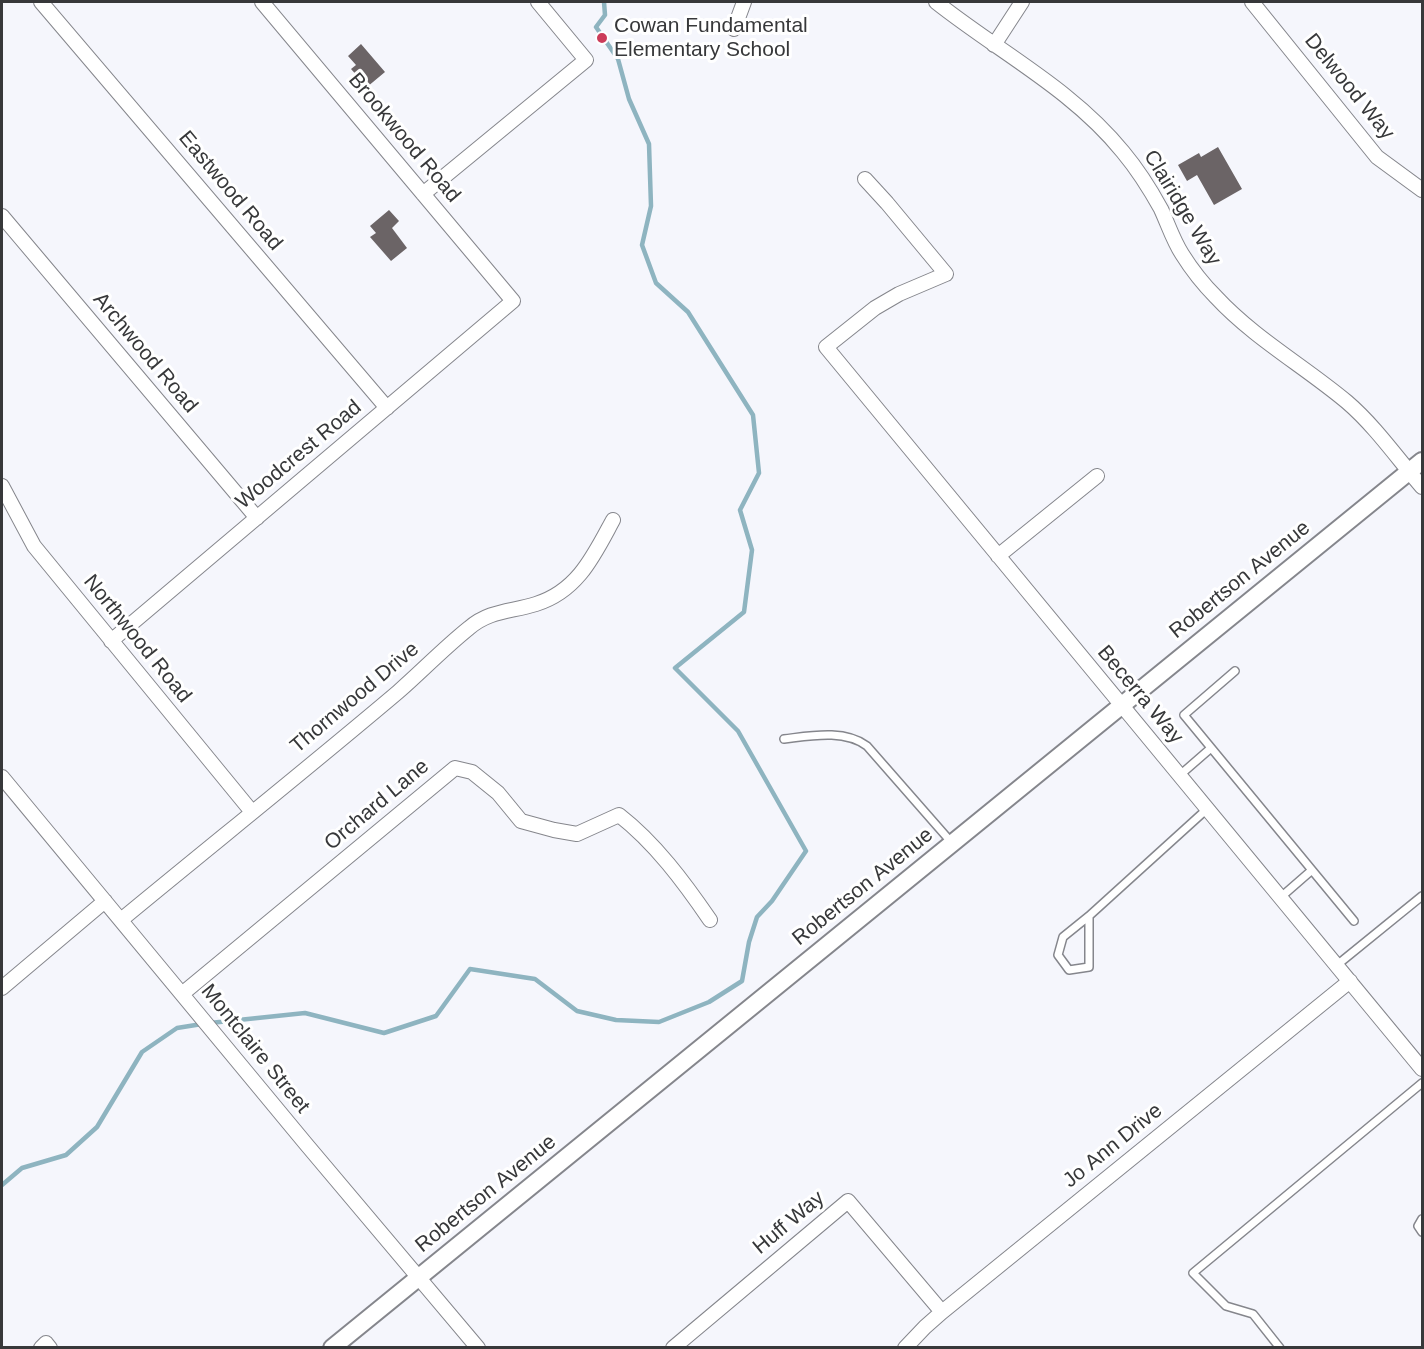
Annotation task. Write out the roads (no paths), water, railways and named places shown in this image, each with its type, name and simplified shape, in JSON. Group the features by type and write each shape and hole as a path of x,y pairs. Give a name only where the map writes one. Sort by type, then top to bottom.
{"street":[{"name":"Eastwood Road","path":"41,2 387,408"},
{"name":"Brookwood Road","path":"262,2 513,301"},
{"path":"423,194 586,60 538,2"},
{"path":"734,29 744,2"},
{"name":"Clairidge Way","path":"936,2 1044,78 1085,111 1108,134 1144,180 1161,209 1181,253 1194,273 1245,323 1349,404 1416,467 1422,487"},
{"path":"994,45 1022,2"},
{"name":"Delwood Way","path":"1252,2 1377,157 1422,190"},
{"name":"Becerra Way","path":"865,179 946,274 899,294 875,308 826,348 1422,1069"},
{"name":"Archwood Road","path":"2,216 257,518"},
{"name":"Woodcrest Road","path":"111,641 513,301"},
{"name":"Robertson Avenue","path":"333,1347 1416,467"},
{"path":"998,556 1097,476"},
{"name":"Northwood Road","path":"2,486 34,546 252,812"},
{"name":"Thornwood Drive","path":"121,920 398,691 471,626 502,611 536,605 557,596 575,582 589,564 613,520"},
{"name":"Orchard Lane","path":"182,994 455,768 472,772 498,793 521,820 543,827 577,834 619,815 632,825 677,874 710,920"},
{"name":"Montclaire Street","path":"2,777 306,1144 478,1347"},
{"path":"2,988 105,901"},
{"name":"Jo Ann Drive","path":"905,1347 942,1312 1350,981"},
{"name":"Huff Way","path":"673,1347 848,1201 942,1312"},
{"path":"41,1347 46,1343 50,1347"}],"lane":[{"path":"1235,671 1184,715 1354,921"},
{"path":"784,739 841,735 856,738 867,746 952,843"},
{"path":"1179,776 1211,748"},
{"path":"1089,916 1089,967 1069,970 1058,955 1063,937 1207,809"},
{"path":"1281,897 1312,870"},
{"path":"1337,965 1422,896"},
{"path":"1280,1347 1253,1314 1226,1306 1193,1273 1422,1083"},
{"path":"1422,1219 1418,1226 1422,1232"}],"waterway":[{"path":"210,1023 305,1013 384,1033 436,1016 470,969 535,979 577,1011 616,1020 659,1022 709,1002 742,981 749,942 757,917 772,901 806,851 738,731 675,668 744,612 752,550 740,510 759,473 753,415 688,312 656,283 642,245 651,206 649,144 629,99 618,59 596,27 605,15 604,2"},
{"path":"2,1185 22,1168 66,1155 97,1127 142,1052 177,1028 202,1024"}],"place":[{"name":"Cowan Fundamental Elementary School","path":"602,38"}]}
